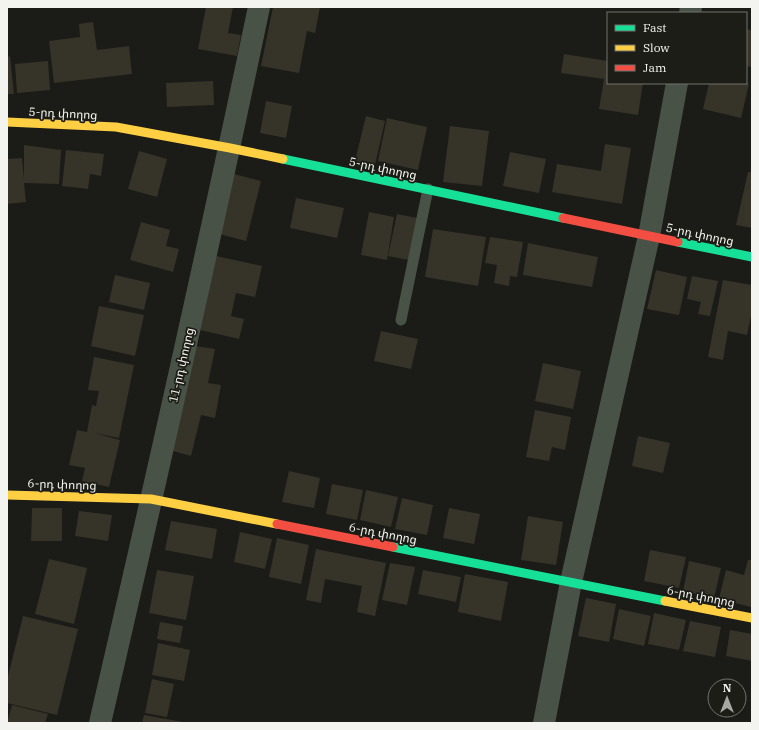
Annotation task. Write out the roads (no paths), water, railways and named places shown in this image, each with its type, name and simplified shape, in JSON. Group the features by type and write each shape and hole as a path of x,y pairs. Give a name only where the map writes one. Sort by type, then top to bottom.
{"street":[{"name":"11-րդ փողոց","path":"100,723 230,148 259,7"},
{"path":"544,723 571,582 649,236 677,84"},
{"name":"5-րդ փողոց","path":"7,122 116,127 230,148 752,257"},
{"name":"6-րդ փողոց","path":"7,495 151,499 752,618"}],"lane":[{"path":"401,320 428,190"}]}
